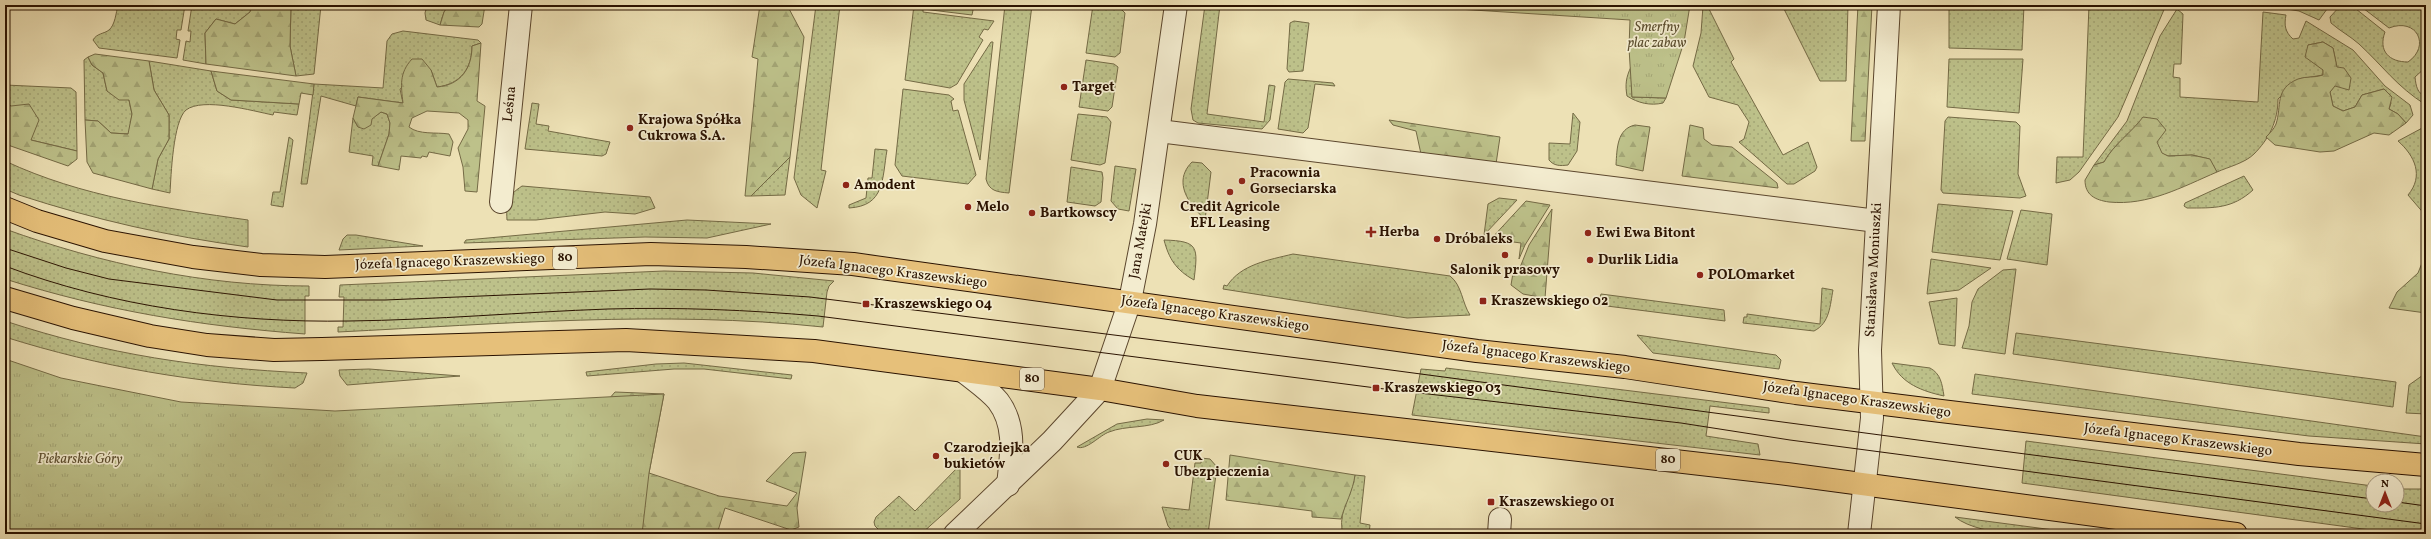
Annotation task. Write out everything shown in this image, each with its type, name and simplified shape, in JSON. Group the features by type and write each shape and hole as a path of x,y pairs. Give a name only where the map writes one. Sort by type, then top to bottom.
{"main road":[{"name":"Józefa Ignacego Kraszewskiego","path":"5,208 37,221 105,241 193,257 261,265 325,267 651,254 746,257 853,264 1130,301 1477,351 1625,367 1872,402 2299,454 2426,465"},
{"name":"80","path":"5,298 73,318 150,336 207,345 274,350 626,340 814,351 1100,389 1197,406 1497,439 2236,534"}],"street":[{"name":"Leśna","path":"500,202 521,5"},
{"name":"Jana Matejki","path":"955,534 1008,485 1052,441 1100,389 1130,301 1159,131 1176,5"},
{"name":"Stanisława Moniuszki","path":"1859,534 1872,402 1870,350 1889,5"},
{"path":"1159,131 1877,221"},
{"path":"963,370 998,401 1011,432 1012,449 1008,485"}],"green space":[{"path":"118,5 185,5 181,30 177,30 176,39 180,40 177,58 99,48 93,40 96,36 111,28 115,19"},
{"path":"192,5 253,5 250,12 235,24 216,19 205,33 206,64 183,60 186,41 190,42 191,31 188,31"},
{"path":"253,5 291,5 290,46 296,76 206,64 205,33 216,19 235,24 250,12"},
{"path":"291,5 321,5 314,74 296,76 290,46"},
{"path":"427,5 449,5 444,12 440,25 426,20 425,13"},
{"path":"449,5 485,5 482,24 479,27 440,25 444,12"},
{"path":"760,5 787,5 804,37 790,157 751,196 745,196 758,59 752,57"},
{"path":"816,5 840,5 821,170 826,171 817,208 801,195 794,178"},
{"path":"914,5 923,5 923,12 994,21 988,30 984,29 979,37 983,40 957,84 950,88 905,80"},
{"path":"923,5 974,5 972,15 923,9"},
{"path":"1005,5 1032,5 1009,193 994,190 989,186 986,179"},
{"path":"1093,5 1121,9 1125,13 1120,53 1115,57 1086,53"},
{"path":"1205,5 1220,5 1207,114 1264,122 1269,85 1275,86 1270,120 1262,129 1198,123 1193,120 1191,109"},
{"name":"Smerfny plac zabaw","path":"1427,5 1690,5 1684,42 1666,98 1632,97 1629,48 1630,20 1426,7"},
{"path":"1707,5 1734,59 1731,62 1783,155 1808,142 1817,167 1815,171 1794,184 1787,184 1739,142 1744,139 1749,122 1738,105 1709,97 1693,66 1701,33 1703,6"},
{"path":"1782,5 1848,5 1846,81 1820,81"},
{"path":"1858,5 1872,5 1865,141 1851,141"},
{"path":"1949,5 2024,5 2022,50 1949,48"},
{"path":"2089,5 2166,5 2118,117 2079,172 2070,180 2056,183 2057,157 2083,157"},
{"path":"2262,5 2330,5 2319,20 2299,11"},
{"path":"2341,5 2351,5 2385,32 2383,39 2384,50 2391,58 2408,62 2419,48 2418,35 2407,26 2389,28 2359,5 2426,5 2426,67 2415,77 2418,89 2426,97 2426,105 2406,91 2368,52 2331,23 2330,17"},
{"path":"2177,9 2183,14 2181,64 2174,64 2173,77 2180,78 2180,97 2258,102 2263,12 2286,15 2286,28 2288,34 2293,39 2299,38 2306,21 2353,50 2385,86 2410,105 2413,115 2406,123 2398,114 2389,109 2391,103 2384,89 2362,95 2355,107 2343,111 2333,106 2330,92 2336,82 2337,71 2333,48 2323,42 2308,45 2323,70 2323,75 2299,79 2278,99 2278,107 2272,129 2254,154 2246,160 2217,172 2209,159 2192,155 2168,156 2161,153 2144,117 2118,144 2104,162 2094,165 2127,121 2160,36"},
{"path":"1294,21 1309,23 1303,71 1289,72 1287,69 1290,23"},
{"path":"403,31 478,40 481,43 472,46 470,61 464,74 459,79 437,87 431,70 400,89 403,103 358,97 356,106 321,96 307,184 301,184 314,84 383,88 387,41 392,34"},
{"path":"991,42 993,42 980,160 964,100 964,84"},
{"path":"2323,42 2333,48 2337,67 2344,68 2351,78 2349,90 2335,86 2330,92 2333,106 2343,111 2355,107 2362,95 2384,89 2392,97 2389,109 2398,114 2406,123 2389,135 2374,133 2334,151 2320,152 2275,145 2266,137 2276,124 2280,98 2285,88 2290,83 2298,79 2323,75 2323,70 2305,57 2308,45"},
{"path":"481,43 477,101 485,106 477,192 465,191 463,167 458,148 468,129 468,120 459,113 427,111 412,118 409,127 413,130 423,132 449,134 453,142 450,156 429,152 427,157 422,156 421,158 401,156 399,170 378,166 389,134 390,123 387,114 381,112 372,119 371,125 364,129 358,127 353,118 358,97 403,103 403,75 412,59 422,59 431,70 437,87 453,83 464,74 470,61 472,46"},
{"path":"95,54 149,61 154,90 169,115 169,139 158,159 152,189 93,173 87,162 85,120 98,121 111,133 128,134 132,114 129,100 119,100 107,91 103,73 92,65 88,57"},
{"path":"88,57 92,65 103,73 107,91 129,100 132,114 129,134 111,133 98,121 85,120 84,60"},
{"path":"1949,59 2023,59 2019,113 1947,107"},
{"path":"1086,60 1114,64 1118,67 1112,107 1108,111 1079,107"},
{"path":"149,61 211,71 217,91 231,100 299,104 297,115 274,112 273,115 241,108 216,105 194,106 186,110 178,125 175,137 170,193 152,189 158,159 169,139 169,115 154,90"},
{"path":"1631,67 1632,97 1666,98 1663,103 1644,103 1627,96 1626,81"},
{"path":"211,71 314,84 313,95 301,93 299,104 231,100 217,91"},
{"path":"1288,79 1333,83 1335,86 1315,84 1308,128 1303,133 1278,129 1285,82"},
{"path":"5,85 71,88 76,92 77,151 31,140 11,106 5,104"},
{"path":"903,89 949,95 954,99 951,101 953,111 958,110 976,175 968,184 902,176 895,165"},
{"path":"532,103 539,104 536,124 549,126 548,131 610,142 606,154 602,156 525,149"},
{"path":"5,104 11,106 29,104 39,120 31,140 77,151 77,159 68,166 5,144"},
{"path":"381,112 387,114 390,123 389,134 378,166 372,165 373,156 349,152 353,118 358,127"},
{"path":"1573,113 1580,122 1577,151 1568,165 1555,164 1549,160 1549,143 1570,144"},
{"path":"1078,114 1107,117 1111,122 1105,163 1100,165 1071,160"},
{"path":"1948,117 2016,122 2020,126 2018,174 2026,196 2020,198 1943,193 1941,190 1945,121"},
{"path":"2143,117 2157,119 2166,130 2157,142 2162,153 2168,156 2192,155 2210,159 2217,172 2178,189 2137,201 2109,202 2095,198 2089,193 2085,185 2085,180 2094,165 2104,162"},
{"path":"1389,120 1500,137 1496,164 1421,154 1416,131 1393,125"},
{"path":"1635,125 1650,127 1643,171 1616,165 1621,135 1629,127"},
{"path":"1690,125 1703,128 1704,139 1712,145 1732,147 1777,183 1778,188 1682,176"},
{"path":"2426,126 2426,216 2408,195 2416,181 2415,166 2409,153 2398,141"},
{"path":"289,137 293,140 283,207 271,205 273,192 280,192"},
{"path":"875,149 887,150 880,189 876,196 869,202 861,206 849,208 849,205 866,198 868,178 872,178"},
{"path":"790,157 785,195 751,196"},
{"path":"5,161 64,184 124,200 248,220 248,247 189,238 104,220 19,195 5,189"},
{"path":"1192,162 1202,163 1211,172 1205,220 1196,210 1198,209 1195,204 1192,205 1188,199 1184,188 1183,177"},
{"path":"1115,166 1136,169 1129,211 1118,209 1111,201"},
{"path":"1071,167 1102,172 1101,202 1095,206 1067,202"},
{"path":"2244,176 2253,190 2238,201 2222,206 2206,208 2187,208 2184,206 2185,203"},
{"path":"522,186 650,197 655,208 635,214 605,212 536,220 507,220 508,200 513,193"},
{"path":"1499,198 1517,200 1484,235 1488,204"},
{"path":"1526,201 1550,205 1525,245 1519,259 1521,243 1491,239"},
{"path":"1938,204 2013,211 2000,260 1932,252"},
{"path":"1552,209 1545,298 1523,294 1511,285 1513,273 1521,265 1529,245"},
{"path":"2021,210 2052,214 2047,265 2007,259"},
{"path":"687,220 771,224 707,238 645,237 464,243 466,240"},
{"path":"5,229 79,253 154,271 231,282 309,286 309,296 305,296 305,334 228,327 154,316 80,300 5,279"},
{"path":"347,235 356,235 423,246 339,250 343,239"},
{"path":"1164,240 1184,242 1190,244 1194,248 1196,260 1194,280 1182,272 1174,263 1168,253"},
{"path":"2426,253 2426,313 2389,308 2397,292 2418,273"},
{"path":"1293,254 1450,276 1457,284 1470,315 1407,318 1223,289 1224,285 1227,286 1240,273 1256,264"},
{"path":"1931,259 1991,268 1959,290 1927,294"},
{"path":"2016,269 2005,354 1962,348 1969,326 1972,302 1978,289 2003,270"},
{"path":"664,271 753,273 834,281 829,286 827,292 823,327 702,319 642,319 520,322 338,332 338,327 343,327 344,297 339,297 340,285"},
{"path":"1822,288 1833,290 1831,302 1826,318 1819,328 1814,331 1743,323 1744,317 1747,317 1747,314 1820,324"},
{"path":"1601,294 1724,310 1725,321 1599,305 1597,297 1600,298"},
{"path":"1957,298 1955,346 1939,344 1929,302"},
{"path":"5,321 81,343 154,358 229,368 307,373 303,383 295,388 221,382 148,372 76,357 5,337"},
{"path":"2016,333 2396,382 2393,407 2013,354"},
{"path":"1637,335 1776,355 1781,360 1779,369 1653,353"},
{"name":"Piekarskie Góry","path":"5,359 61,378 181,402 335,411 664,394 649,473 642,534 5,534"},
{"path":"684,363 792,375 791,379 704,369 674,369 587,376 586,372 656,364"},
{"path":"1892,363 1930,368 1934,370 1942,383 1944,396 1928,392 1914,386 1901,376"},
{"path":"1446,368 1769,408 1769,413 1710,406 1706,436 1758,444 1760,455 1412,415 1421,369 1445,371"},
{"path":"369,369 460,376 347,385 340,376 339,370"},
{"path":"2426,373 2426,414 2406,413 2409,385"},
{"path":"1975,374 2426,437 2426,444 2309,436 1972,394"},
{"path":"615,392 664,394 649,473 719,496 787,506 797,493 766,481 793,453 806,452 797,508 799,527 791,530 725,508 717,534 604,534 608,400"},
{"path":"1147,419 1164,420 1151,425 1123,428 1109,432 1085,447 1077,447 1117,424"},
{"path":"2026,441 2365,485 2365,513 2405,513 2405,489 2426,489 2426,534 2400,534 2022,483"},
{"path":"1230,455 1355,475 1353,487 1341,519 1312,517 1312,511 1226,500"},
{"path":"1201,458 1210,459 1217,467 1208,534 1175,534 1168,526 1162,507 1189,510 1195,463 1201,463"},
{"path":"960,465 960,499 921,534 883,534 875,526 874,522 876,517 899,496 915,511"},
{"path":"1355,475 1365,476 1360,523 1370,525 1369,534 1350,534 1342,530 1342,515"},
{"path":"1955,517 2084,534 2017,534 1999,532 1982,529 1967,524"}],"tram line":[{"path":"5,248 66,268 109,279 277,300 385,300 650,289 706,290 810,297 1338,363 2365,498"},
{"path":"5,266 46,280 131,302 174,310 262,319 349,321 447,318 635,308 766,312 818,316 1376,388 1681,423 1790,440 2426,524"},
{"path":"2405,503 2426,506"}],"place":[{"name":"Target","path":"1064,87"},
{"name":"Krajowa Spółka Cukrowa S.A.","path":"630,128"},
{"name":"Pracownia Gorseciarska","path":"1242,181"},
{"name":"Amodent","path":"846,185"},
{"name":"Credit Agricole EFL Leasing","path":"1230,192"},
{"name":"Melo","path":"968,207"},
{"name":"Bartkowscy","path":"1032,213"},
{"name":"Herba","path":"1371,232"},
{"name":"Ewi Ewa Bitont","path":"1588,233"},
{"name":"Dróbaleks","path":"1437,239"},
{"name":"Salonik prasowy","path":"1505,255"},
{"name":"Durlik Lidia","path":"1590,260"},
{"name":"POLOmarket","path":"1700,275"},
{"name":"Kraszewskiego 02","path":"1483,301"},
{"name":"Kraszewskiego 04","path":"866,304"},
{"name":"Kraszewskiego 03","path":"1376,388"},
{"name":"Czarodziejka bukietów","path":"936,456"},
{"name":"CUK Ubezpieczenia","path":"1166,464"},
{"name":"Kraszewskiego 01","path":"1491,502"}]}
